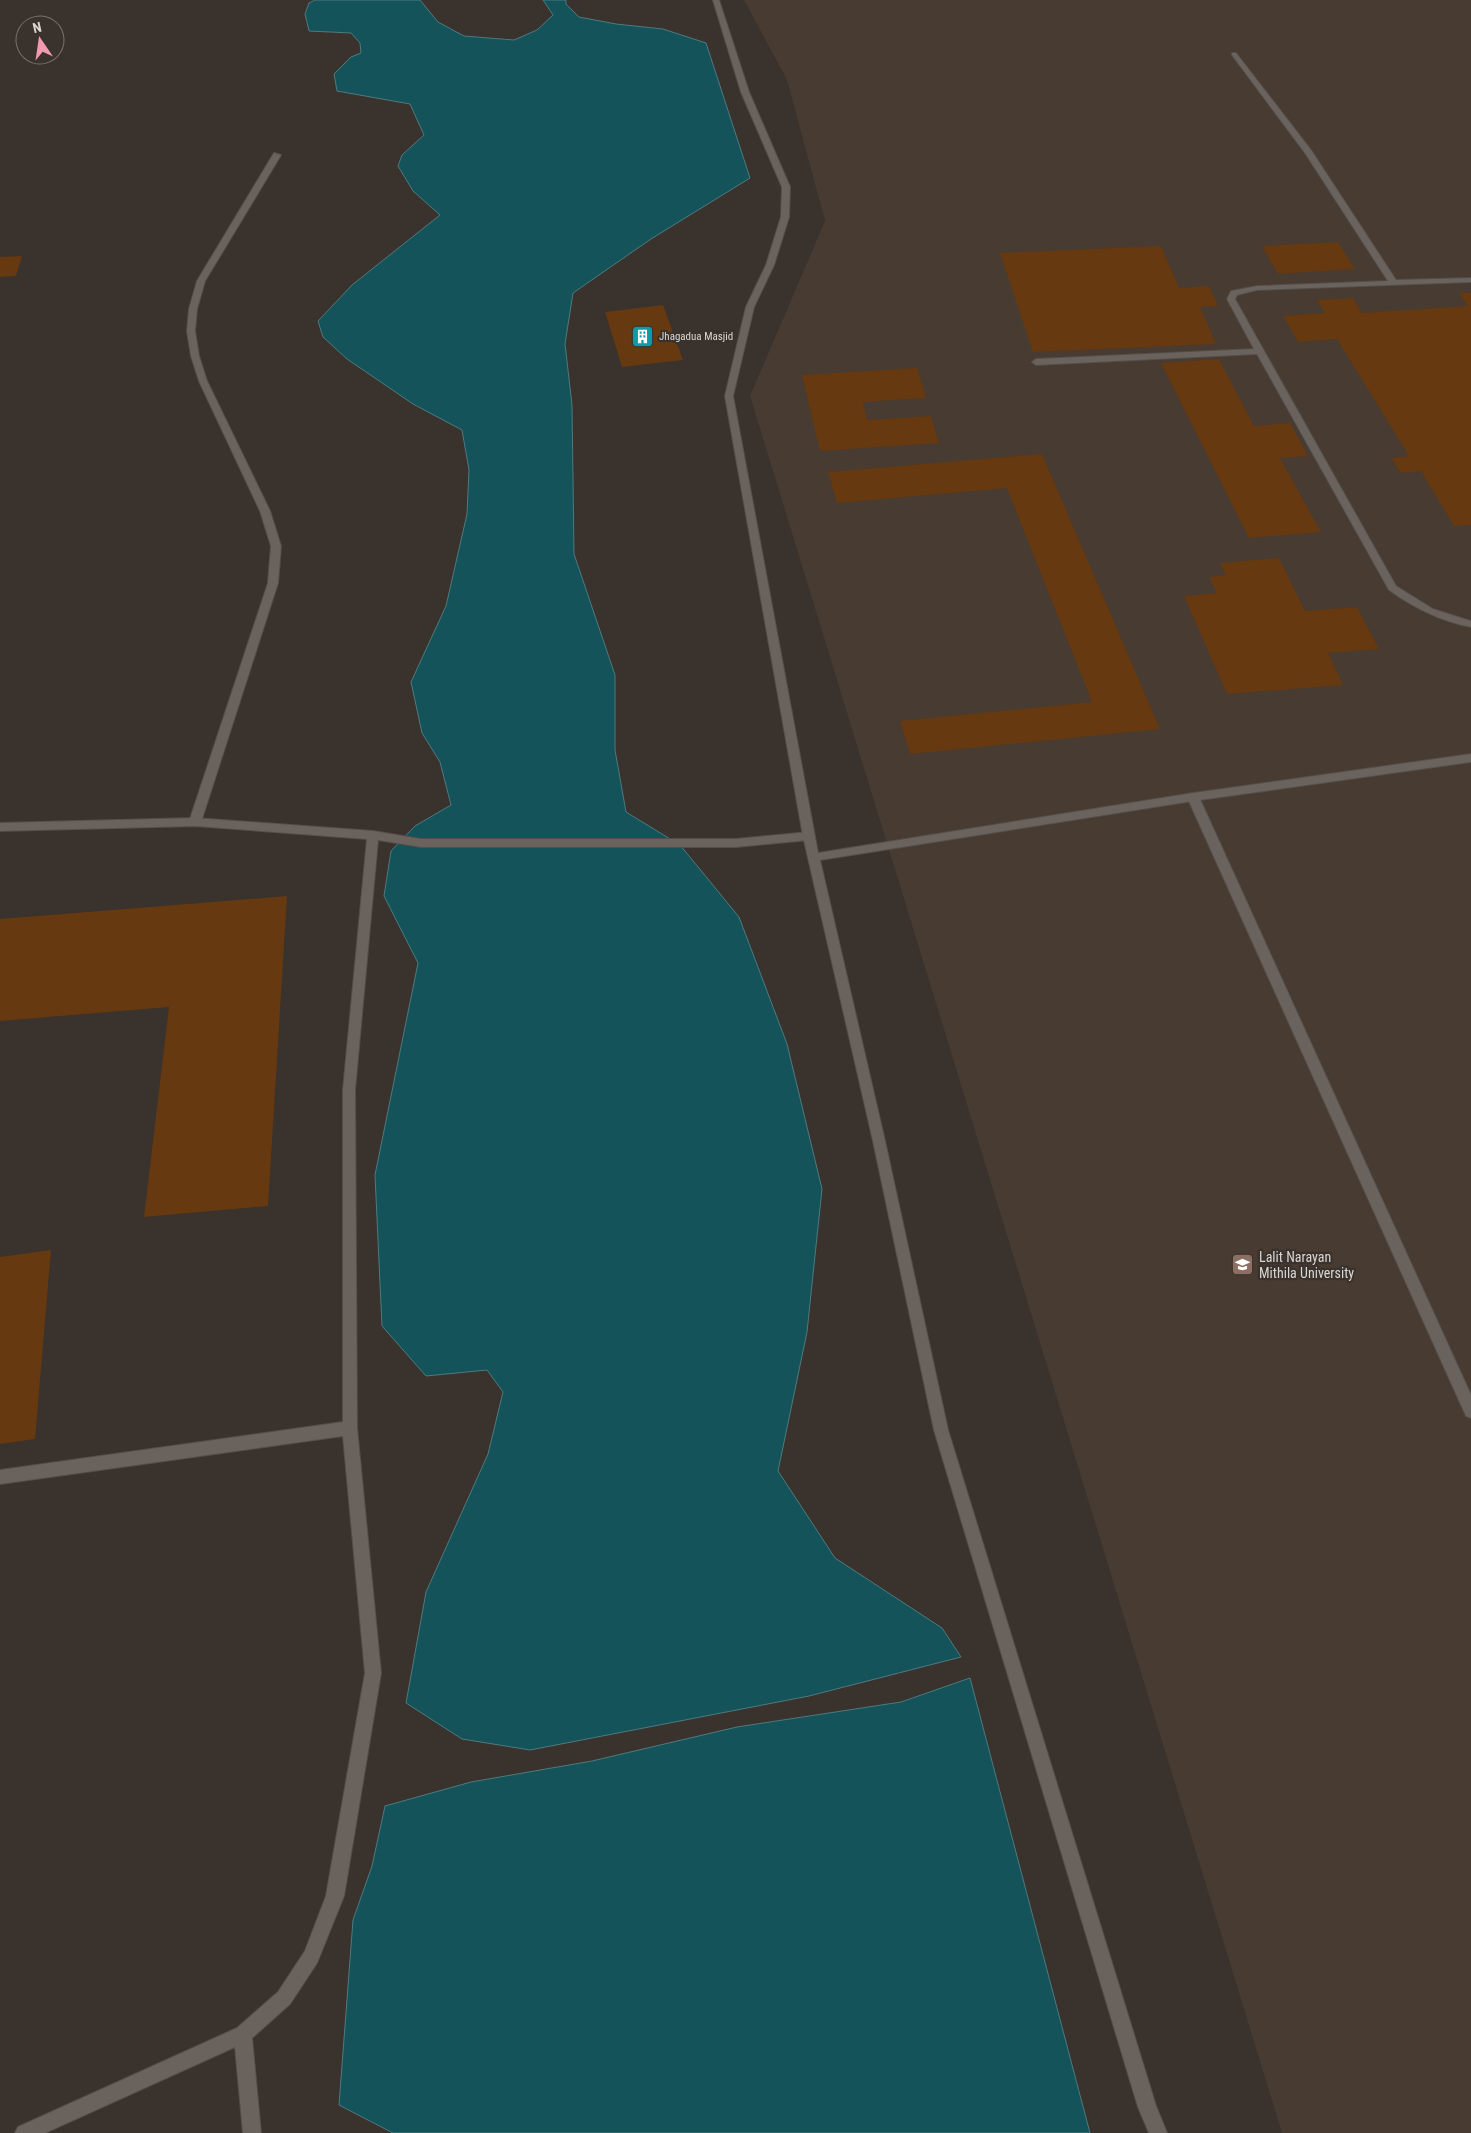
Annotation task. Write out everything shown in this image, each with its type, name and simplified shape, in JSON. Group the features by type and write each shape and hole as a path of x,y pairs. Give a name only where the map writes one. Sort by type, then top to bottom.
{"street":[{"path":"716,0 745,92 786,187 784,217 770,265 750,307 729,396 809,836 816,857 941,1430 1144,2098 1158,2133"},
{"path":"1234,54 1308,152 1394,283"},
{"path":"195,822 236,692 258,636 271,592 276,546 265,511 203,381 195,356 191,331 193,309 201,281 277,155"},
{"path":"1471,280 1257,288 1234,294 1231,299 1258,351 1392,588 1423,610 1455,622 1471,624"},
{"path":"1036,362 1258,351"},
{"path":"816,857 1194,797 1471,758"},
{"path":"1194,797 1471,1412"},
{"path":"0,827 195,822 374,835 421,843 736,843 809,836"},
{"path":"24,2133 243,2034 284,1998 311,1957 336,1896 373,1673 350,1428 349,1090 374,835"},
{"path":"0,1477 350,1428"},
{"path":"243,2034 252,2133"}],"shaded area":[{"name":"Lalit Narayan Mithila University","path":"744,0 1471,0 1471,2133 1282,2133 750,396 825,221 787,80"}],"water":[{"path":"315,0 420,0 438,22 464,36 514,40 537,30 553,15 543,0 566,0 566,4 579,17 616,24 663,29 706,43 750,178 651,239 573,293 565,344 572,405 574,554 615,675 615,750 626,812 680,845 739,917 787,1044 822,1189 807,1332 778,1471 835,1558 942,1628 961,1657 809,1696 530,1750 462,1739 406,1703 426,1592 488,1454 503,1392 487,1370 426,1376 382,1326 375,1175 418,963 384,896 391,851 415,826 451,805 440,762 422,733 411,682 446,606 467,514 469,470 462,430 413,404 347,359 323,337 318,321 352,285 440,215 413,191 398,166 402,155 424,135 410,104 337,91 334,74 351,57 361,53 360,43 351,33 309,31 305,14 309,3"},
{"path":"970,1678 1090,2133 393,2133 339,2105 353,1920 372,1866 385,1806 471,1782 592,1761 737,1727 901,1702"}],"building":[{"path":"1338,242 1355,269 1278,274 1262,246"},
{"path":"1161,246 1179,288 1209,286 1218,306 1200,307 1216,344 1033,352 1000,253"},
{"path":"22,256 16,276 0,277 0,257"},
{"path":"1459,293 1471,293 1471,525 1454,526 1421,471 1401,473 1391,458 1409,456 1337,339 1298,342 1283,316 1325,313 1317,300 1353,298 1362,313 1468,306"},
{"name":"Jhagadua Masjid","path":"663,305 683,360 622,367 605,312"},
{"path":"1219,359 1254,426 1290,423 1308,456 1280,458 1321,532 1249,538 1161,363"},
{"path":"917,368 926,398 863,402 867,420 931,416 939,443 820,451 802,375"},
{"path":"1042,454 1160,729 910,754 900,721 1092,702 1007,488 837,503 828,472"},
{"path":"1279,558 1305,611 1357,607 1379,649 1328,653 1343,685 1227,694 1184,596 1217,593 1209,577 1226,575 1220,563"},
{"path":"287,896 268,1206 144,1217 169,1007 0,1021 0,919"},
{"path":"51,1250 35,1439 0,1444 0,1257"}],"place":[{"name":"Jhagadua Masjid","path":"643,336"},
{"name":"Lalit Narayan Mithila University","path":"1243,1265"}]}
